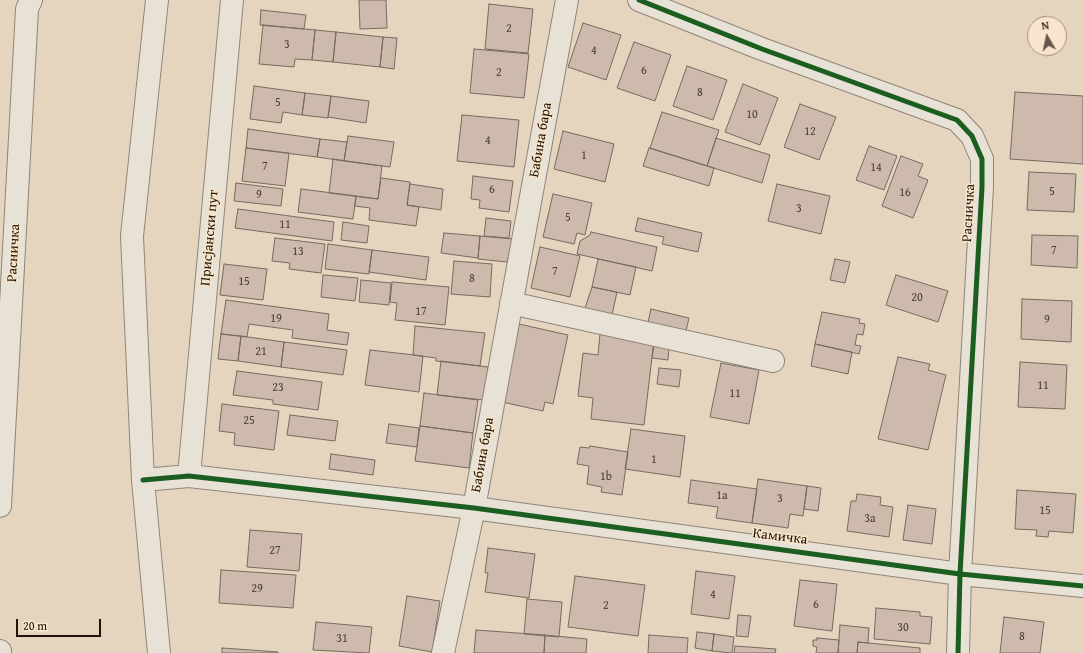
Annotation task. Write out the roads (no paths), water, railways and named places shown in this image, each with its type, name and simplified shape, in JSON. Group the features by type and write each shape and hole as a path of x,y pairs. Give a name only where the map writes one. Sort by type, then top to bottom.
{"street":[{"name":"Расничка","path":"0,506 27,9 30,0"},
{"path":"157,0 132,236 143,480 159,653"},
{"name":"Присјански пут","path":"189,476 232,0"},
{"name":"Бабина бара","path":"443,653 474,508 566,0"},
{"name":"Расничка","path":"640,0 762,49 957,120 972,136 982,159 982,187 960,574 958,653"},
{"path":"511,303 773,361"},
{"name":"Камичка","path":"143,480 189,476 474,508 960,574 1083,586"}]}
